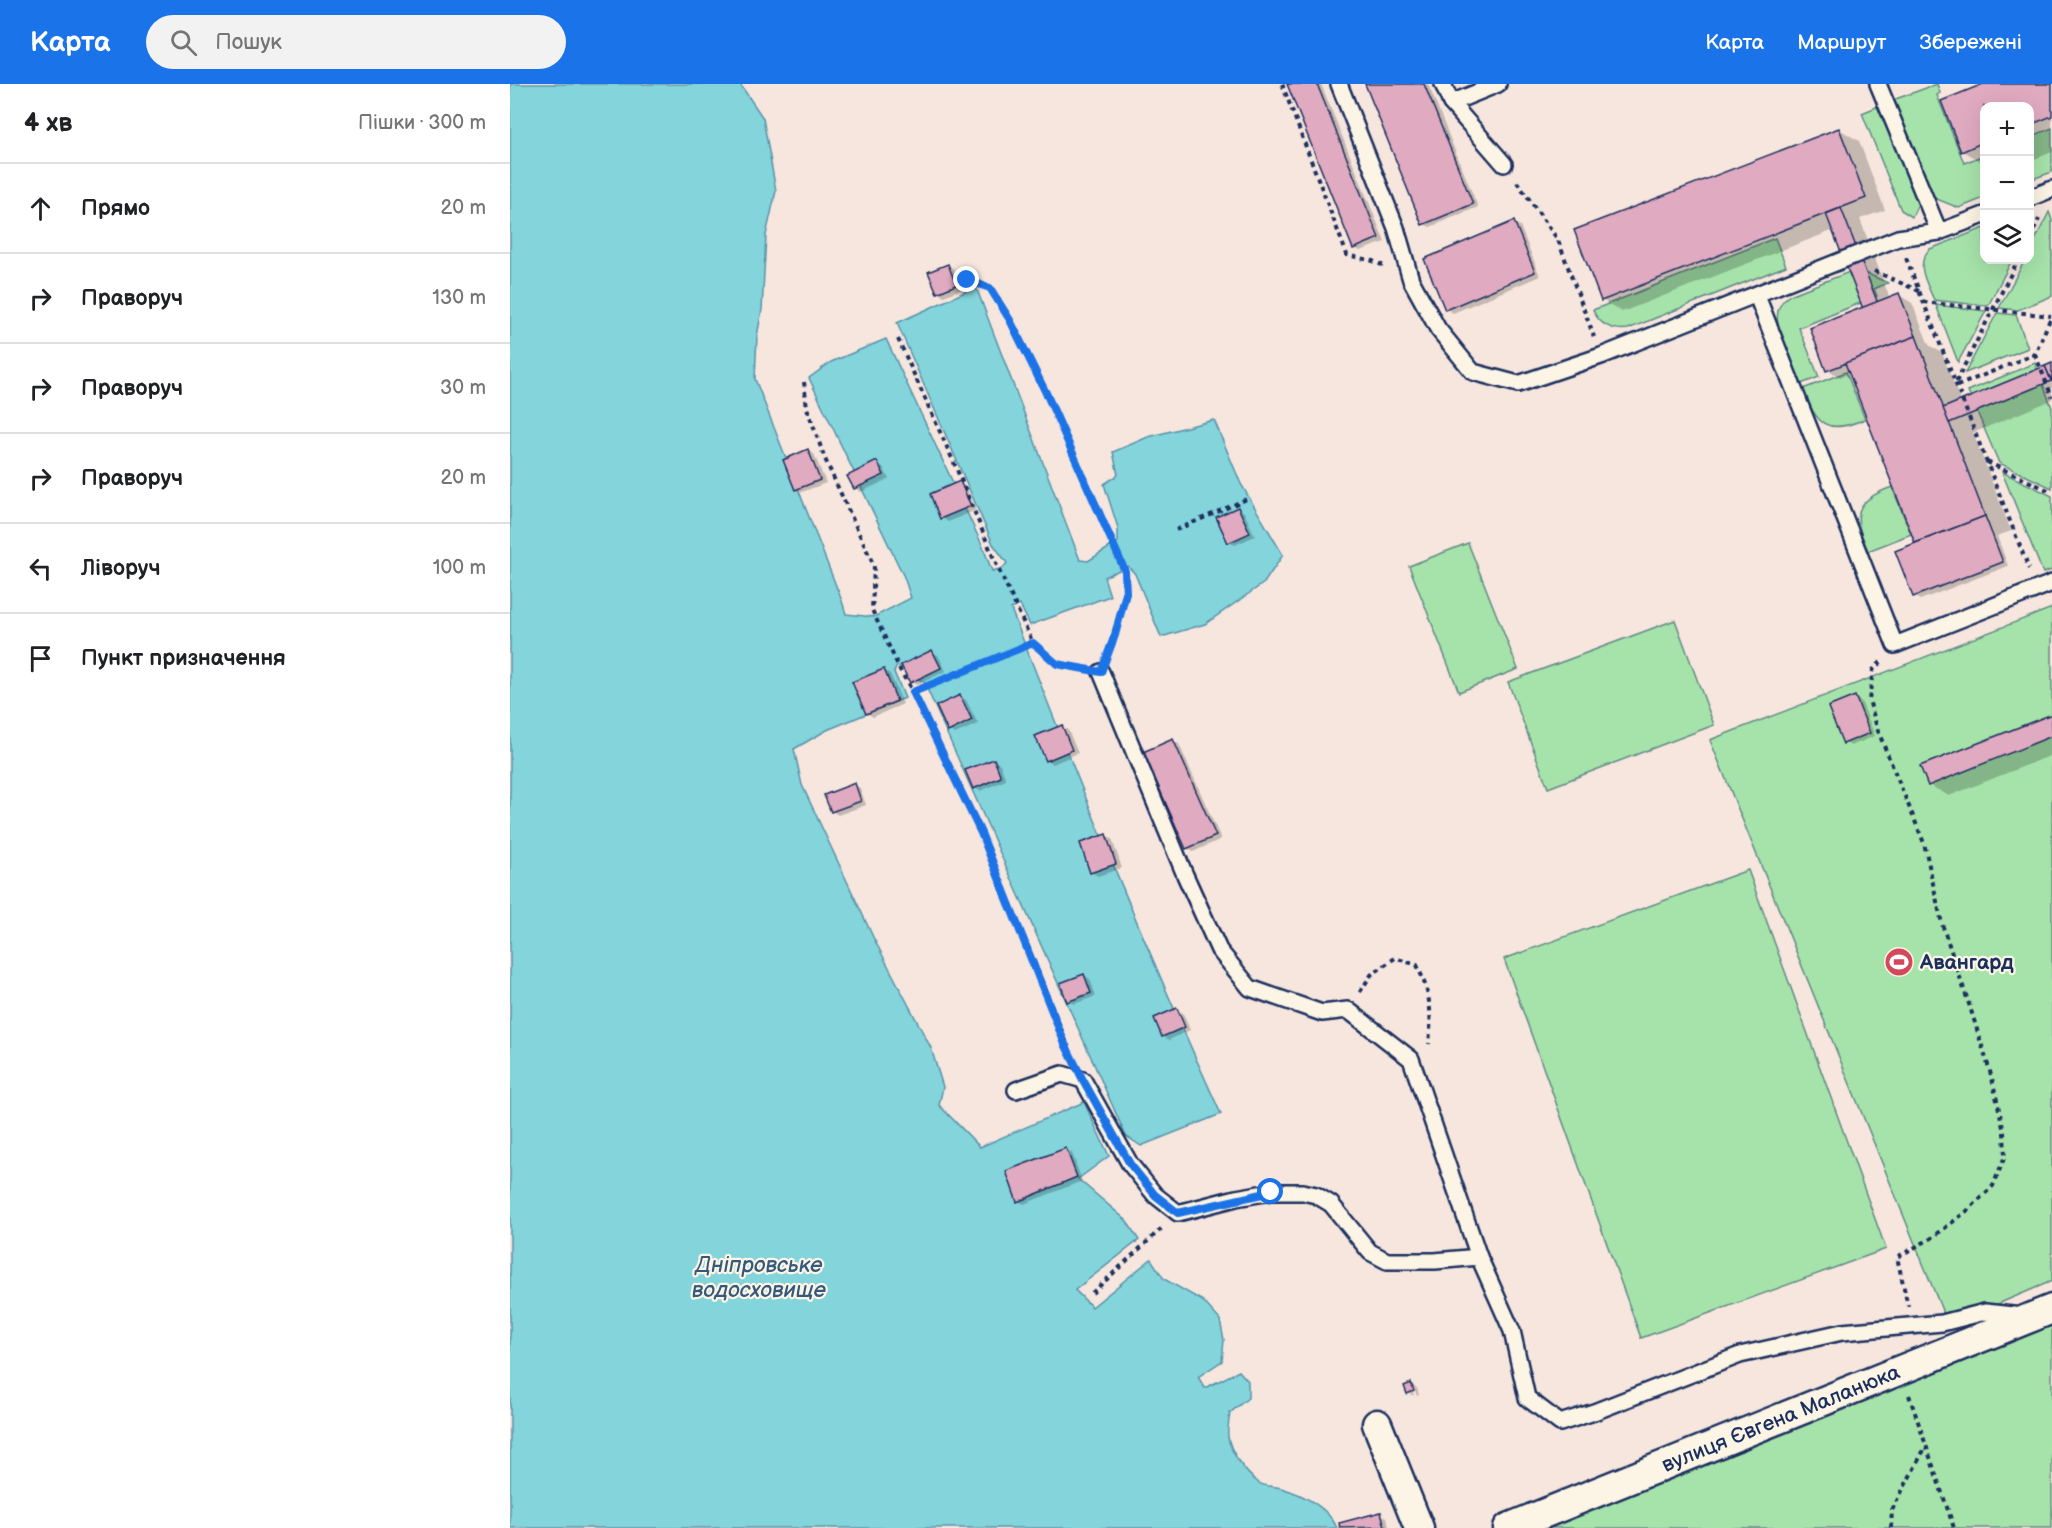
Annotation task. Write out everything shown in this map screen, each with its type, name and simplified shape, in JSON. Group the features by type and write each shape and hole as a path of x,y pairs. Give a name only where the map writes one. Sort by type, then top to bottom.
{"street":[{"name":"вулиця Євгена Маланюка","path":"1508,1528 2041,1313"},
{"path":"1377,1424 1419,1528"}],"lane":[{"path":"1340,84 1396,228 1411,280 1438,329 1473,372 1518,384 1601,356 1757,296 1898,238 1939,232 1980,217"},
{"path":"1443,84 1451,103 1504,164"},
{"path":"1451,103 1498,84"},
{"path":"1878,84 1939,232"},
{"path":"2034,196 2052,189"},
{"path":"1757,296 1895,645 2052,583"},
{"path":"1101,672 1185,875 1219,950 1250,988 1322,1013 1348,1010 1412,1059 1479,1257 1512,1331 1527,1398 1560,1423 1740,1355 1842,1332 1942,1323 1984,1312 2041,1313"},
{"path":"1016,1090 1062,1074 1083,1080 1130,1164 1155,1195 1178,1213 1271,1192 1303,1192 1316,1195 1331,1204 1370,1252 1387,1261 1435,1261 1479,1257"}],"path":[{"path":"1282,84 1347,255 1373,261 1411,280"},
{"path":"1504,164 1558,240 1601,356"},
{"path":"1898,238 2037,589"},
{"path":"1846,259 1919,291"},
{"path":"1956,384 2016,264"},
{"path":"898,339 1033,643 1057,664 1101,672 1115,635 1126,593 1125,571 1047,395 1010,320 990,288 967,280"},
{"path":"1923,302 2052,316 2035,354 1956,384"},
{"path":"2035,354 2052,397"},
{"path":"804,382 807,408 825,459 874,566 872,610 981,833 1065,1044 1083,1080"},
{"path":"1987,462 2052,492"},
{"path":"1176,530 1249,498"},
{"path":"913,692 1033,643"},
{"path":"1895,645 1873,670 1869,700 1878,731 1924,843 1942,924 1992,1078 2004,1132 2005,1156 1993,1186 1967,1211 1932,1238 1897,1257 1912,1326"},
{"path":"1348,1010 1371,975 1395,958 1417,965 1427,987 1432,1018 1428,1052"},
{"path":"1092,1293 1178,1213"},
{"path":"1900,1370 1954,1528"},
{"path":"1891,1528 1892,1510 1925,1448"}],"green space":[{"path":"1937,84 1940,93 1937,95 1964,163 1980,157 1980,200 1959,208 1934,198 1893,100"},
{"path":"1879,106 1918,204 1912,217 1901,210 1862,113"},
{"path":"2052,128 2052,172 2034,179 2034,156 2034,135"},
{"path":"2049,212 2052,220 2052,296 2018,310 1999,308 2023,264 2034,264 2034,242"},
{"path":"1980,230 1980,264 2010,264 1988,306 1934,300 1922,267 1925,255 1930,249"},
{"path":"1775,238 1786,266 1628,329 1607,326 1599,320 1593,310"},
{"path":"1857,269 1888,283 1874,289 1877,296 1799,328 1819,377 1801,384 1778,326 1777,316 1780,305 1790,295"},
{"path":"1936,305 1986,311 1958,362"},
{"path":"1997,313 2016,315 2028,348 1965,373"},
{"path":"2035,363 2052,408 2052,488 1999,463 1968,391"},
{"path":"1846,372 1865,419 1841,426 1825,424 1813,412 1803,389"},
{"path":"2002,472 2052,496 2052,570 2043,573"},
{"path":"1892,487 1911,534 1868,551 1860,528 1859,511 1870,498"},
{"path":"1468,543 1518,669 1459,692 1409,566"},
{"name":"Авангард","path":"2052,608 2052,1281 1948,1325 1710,740"},
{"path":"1675,620 1714,725 1548,788 1508,682"},
{"path":"1748,870 1886,1249 1641,1338 1504,959"},
{"path":"2052,1322 2052,1528 1547,1528"}],"water":[{"name":"Дніпровське водосховище","path":"510,84 740,84 763,118 776,191 766,235 755,379 846,614 874,617 911,598 904,577 809,378 831,362 886,339 992,571 1003,568 1007,563 993,544 897,323 976,287 1080,560 1088,561 1118,542 1118,528 1104,484 1118,475 1113,452 1148,437 1214,420 1241,484 1283,555 1264,583 1205,624 1161,637 1135,574 1128,566 1104,577 1110,596 1030,625 1020,605 1011,609 1112,863 1221,1114 1141,1146 1126,1136 924,682 897,666 894,672 905,698 827,730 794,749 802,785 874,939 931,1048 943,1087 939,1105 980,1147 1084,1102 1109,1156 1078,1179 1126,1220 1139,1240 1075,1290 1092,1307 1151,1259 1164,1279 1203,1301 1220,1320 1224,1340 1222,1361 1198,1377 1205,1388 1239,1371 1248,1381 1248,1398 1230,1413 1228,1437 1235,1456 1259,1483 1281,1488 1306,1498 1321,1508 1333,1520 1337,1528 510,1528"}],"building":[{"path":"1287,84 1317,84 1379,238 1353,249"},
{"path":"1365,84 1424,84 1473,204 1422,225"},
{"path":"1983,84 2052,84 2052,116 2034,123 2034,102 1980,102 1980,144 1961,152 1941,101"},
{"path":"1839,128 1866,198 1601,301 1574,230"},
{"path":"1841,208 1894,345 1879,350 1826,214"},
{"path":"1514,221 1535,272 1445,310 1424,259"},
{"path":"948,264 956,285 937,293 928,272"},
{"path":"1899,293 1916,336 1826,371 1810,328"},
{"path":"1916,336 1985,516 1915,543 1845,363"},
{"path":"2052,363 2052,382 2045,366"},
{"path":"2045,366 2051,381 1949,423 1943,408"},
{"path":"808,449 820,480 795,490 783,460"},
{"path":"877,461 884,475 854,489 847,476"},
{"path":"960,481 971,506 940,519 930,494"},
{"path":"1238,507 1250,533 1228,543 1216,517"},
{"path":"1985,516 2003,562 1913,597 1895,551"},
{"path":"932,650 941,668 910,683 901,665"},
{"path":"884,669 897,701 866,714 852,682"},
{"path":"960,695 972,720 948,732 936,706"},
{"path":"1855,696 1870,733 1843,744 1828,707"},
{"path":"2052,714 2052,736 1928,786 1920,766"},
{"path":"1062,725 1072,750 1046,761 1035,736"},
{"path":"1173,739 1216,836 1186,849 1143,752"},
{"path":"994,759 1001,777 973,789 965,770"},
{"path":"855,783 861,801 831,812 824,795"},
{"path":"1106,834 1116,864 1090,873 1080,843"},
{"path":"1084,974 1091,993 1067,1002 1060,983"},
{"path":"1177,1008 1185,1027 1162,1037 1154,1018"},
{"path":"1066,1148 1077,1177 1017,1202 1006,1171"},
{"path":"1411,1383 1414,1391 1407,1394 1404,1386"},
{"path":"1381,1512 1385,1527 1340,1528 1339,1523"}],"place":[{"name":"Авангард","path":"1899,962"}],"route":[{"path":"967,280 990,288 1010,320 1047,395 1113,541 1125,571 1126,593 1115,635 1101,672 1057,664 1033,643 913,692 981,833 1065,1044 1130,1164 1155,1195 1178,1213 1236,1198 1271,1192"}]}
